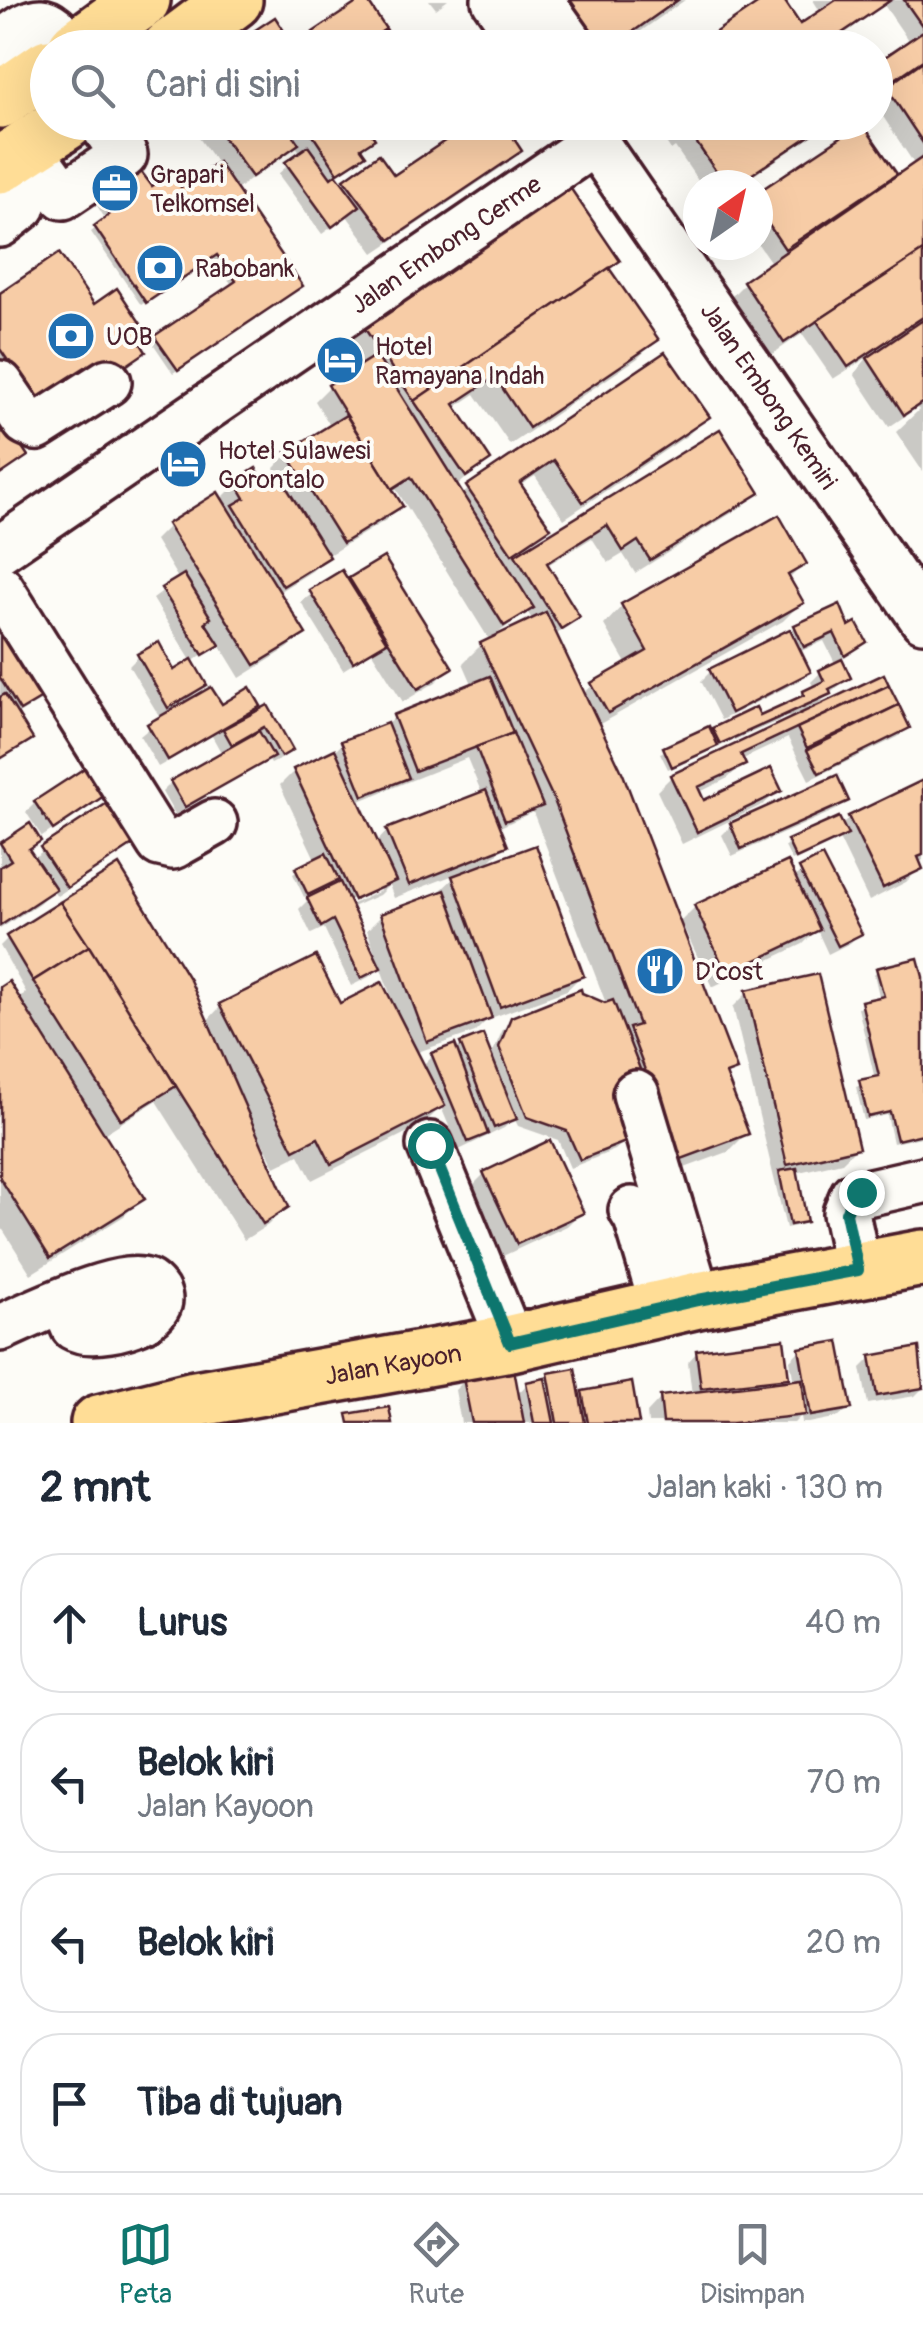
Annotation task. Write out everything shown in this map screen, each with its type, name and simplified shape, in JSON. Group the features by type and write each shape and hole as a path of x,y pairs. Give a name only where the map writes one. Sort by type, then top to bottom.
{"main road":[{"path":"194,30 234,0"},
{"path":"0,100 30,79"},
{"name":"Jalan Kayoon","path":"99,1423 195,1400 510,1343 923,1258"}],"street":[{"path":"0,44 34,20 44,20 56,27 99,23"},
{"path":"31,145 63,196 124,156 113,140"},
{"name":"Jalan Embong Cerme","path":"0,549 577,140"},
{"name":"Jalan Embong Kemiri","path":"594,140 923,619"},
{"path":"0,224 23,206 31,145"},
{"path":"0,384 26,422 37,427 108,382"},
{"path":"0,588 160,842 172,846 214,823"},
{"path":"636,1094 681,1305"},
{"path":"430,1145 510,1343"},
{"path":"858,1270 846,1213 853,1196 923,1180"},
{"path":"632,1210 681,1305"},
{"path":"0,1328 63,1301"}],"building":[{"path":"361,0 367,0 386,29 384,30 316,30"},
{"path":"564,0 678,0 636,30 585,30"},
{"path":"763,0 784,0 800,24 836,0 891,0 847,30 719,30"},
{"path":"904,0 923,0 923,27"},
{"path":"275,17 283,30 255,30"},
{"path":"923,31 923,60 893,80 893,51"},
{"path":"923,61 923,143 893,98 893,82"},
{"path":"225,140 296,140 299,144 252,177"},
{"path":"316,140 373,140 361,148 366,155 338,173"},
{"path":"446,140 515,140 522,151 390,240 344,179 379,154 394,175"},
{"path":"695,140 803,140 758,170 715,170"},
{"path":"836,140 874,140 897,174 785,249 773,231 773,182"},
{"path":"308,146 331,178 336,174 360,206 332,227 285,162"},
{"path":"923,157 923,251 784,343 743,281"},
{"name":"Rabobank","path":"218,162 303,286 178,370 154,336 236,281 217,255 146,303 94,226 109,215 98,198 140,170 152,186 171,174 181,187"},
{"path":"569,186 620,261 414,401 363,326"},
{"path":"923,251 923,317 848,367 817,321"},
{"name":"UOB","path":"59,253 94,304 117,288 147,333 138,339 146,352 48,419 0,349 0,293"},
{"path":"609,268 659,340 529,428 495,377 454,404 491,460 466,477 414,401"},
{"path":"923,320 923,402 904,415 867,358"},
{"path":"665,352 710,417 583,502 554,460 520,483 551,528 512,554 466,486"},
{"path":"376,355 534,608 504,626 411,477 392,489 328,385"},
{"path":"0,414 28,456 0,475"},
{"path":"346,415 403,506 343,543 286,452"},
{"path":"720,429 760,493 650,560 638,541 623,551 607,525 547,563 580,617 561,629 515,555"},
{"path":"256,468 266,485 280,477 330,557 283,586 233,505 245,498 235,481"},
{"path":"218,492 306,634 255,665 167,524"},
{"path":"779,515 807,564 788,575 804,603 608,713 591,683 647,651 621,604"},
{"path":"384,557 453,668 418,689 349,578"},
{"path":"342,570 387,642 353,662 309,590"},
{"path":"184,574 211,618 205,622 220,645 203,655 161,588"},
{"path":"840,604 849,626 856,622 867,642 845,656 834,633 804,647 794,625"},
{"path":"0,612 57,689 20,711 0,678"},
{"path":"546,612 623,774 737,1070 726,1074 749,1134 679,1160 629,1028 639,1025 554,800 480,643"},
{"path":"790,629 811,672 731,713 709,669"},
{"path":"159,642 174,670 192,659 207,685 168,708 137,654"},
{"path":"842,659 851,678 829,689 831,694 720,744 712,728 756,707 760,715 804,695 803,691 824,681 819,670"},
{"path":"884,674 889,685 741,754 746,765 698,787 704,800 771,768 782,791 697,832 670,775"},
{"path":"490,676 513,733 415,771 393,715"},
{"path":"889,685 899,705 807,748 797,728"},
{"path":"211,687 222,704 250,687 261,706 168,760 147,724"},
{"path":"5,694 33,739 0,759 0,697"},
{"path":"268,705 293,750 281,757 264,727 232,745 223,729"},
{"path":"899,705 910,728 819,773 807,750"},
{"path":"387,723 409,778 363,796 341,741"},
{"path":"709,726 718,746 672,767 663,747"},
{"path":"259,731 274,757 185,807 170,781"},
{"path":"513,733 543,806 505,821 476,747"},
{"path":"335,749 396,881 354,900 293,769"},
{"path":"97,760 116,788 53,830 34,801"},
{"path":"837,775 849,801 741,849 730,823"},
{"path":"923,780 923,855 918,857 923,869 883,888 848,816"},
{"path":"486,790 508,846 409,885 386,829"},
{"path":"121,794 148,835 67,888 40,847"},
{"path":"839,817 848,835 796,859 787,840"},
{"path":"30,823 41,841 29,849 56,889 0,926 0,867 11,860 0,843"},
{"path":"536,845 584,976 500,1007 452,876"},
{"path":"326,853 339,880 308,895 295,868"},
{"path":"822,856 862,934 838,946 799,868"},
{"path":"788,861 820,930 727,974 694,905"},
{"path":"119,865 190,980 289,1207 263,1224 60,902"},
{"path":"340,882 381,968 361,978 333,920 321,927 307,898"},
{"path":"445,890 492,1018 427,1042 380,914"},
{"path":"60,902 89,946 33,981 6,936"},
{"path":"89,946 176,1086 121,1120 33,981"},
{"path":"316,956 340,1003 382,982 445,1106 331,1164 318,1138 294,1150 219,1004"},
{"path":"918,958 923,977 923,1134 897,1140 890,1112 868,1117 859,1080 879,1076 861,1001 884,996 876,968"},
{"path":"818,974 859,1148 787,1165 746,990"},
{"path":"9,981 145,1199 50,1258 0,1178 0,987"},
{"path":"581,989 605,1003 613,1000 640,1069 616,1111 628,1141 580,1160 567,1131 527,1117 499,1047 511,1017"},
{"path":"483,1034 517,1119 494,1128 460,1043"},
{"path":"455,1044 488,1134 468,1142 431,1053"},
{"path":"550,1140 584,1213 517,1244 483,1172"},
{"path":"797,1168 807,1222 790,1225 779,1171"},
{"path":"784,1339 789,1378 701,1388 696,1350"},
{"path":"839,1341 852,1409 811,1416 799,1348"},
{"path":"919,1347 923,1388 877,1396 870,1356"},
{"path":"575,1368 585,1423 557,1423 548,1373"},
{"path":"514,1369 524,1423 472,1423 463,1378"},
{"path":"545,1378 554,1423 534,1423 526,1382"},
{"path":"802,1379 806,1415 733,1423 663,1423 660,1396"},
{"path":"632,1382 639,1423 588,1423 582,1391"},
{"path":"389,1407 392,1423 349,1423 347,1414"}],"place":[{"name":"Grapari Telkomsel","path":"115,188"},
{"name":"Rabobank","path":"160,268"},
{"name":"UOB","path":"71,336"},
{"name":"Hotel Ramayana Indah","path":"340,360"},
{"name":"Hotel Sulawesi Gorontalo","path":"183,464"},
{"name":"D'cost","path":"660,971"}],"route":[{"path":"430,1145 510,1343 698,1300 858,1270 846,1213 853,1196 861,1192"}]}
